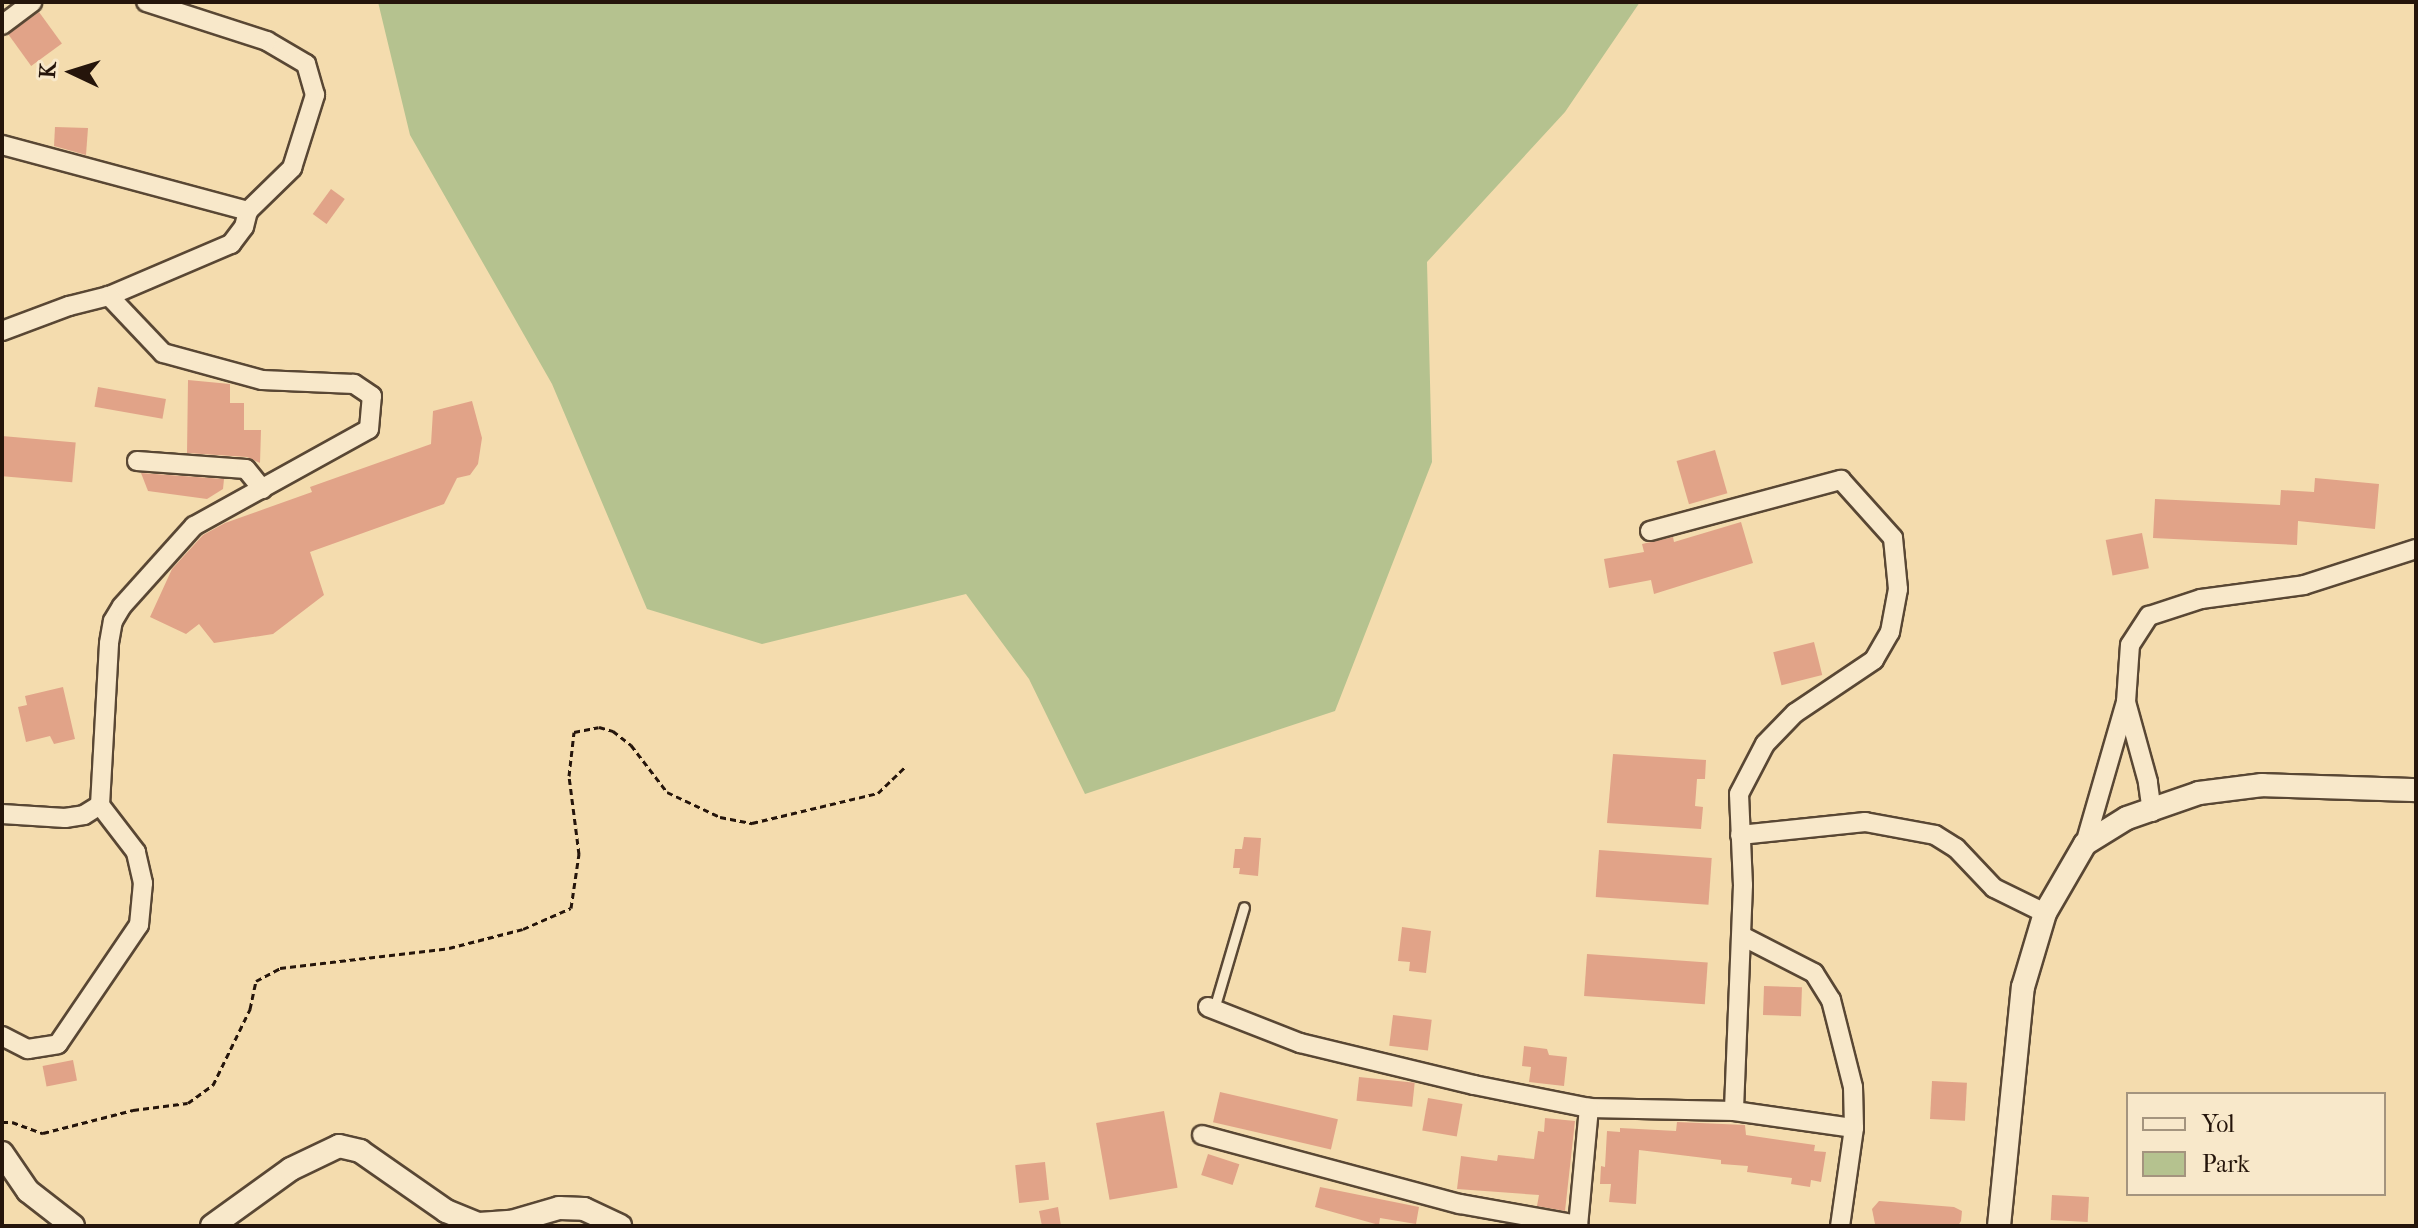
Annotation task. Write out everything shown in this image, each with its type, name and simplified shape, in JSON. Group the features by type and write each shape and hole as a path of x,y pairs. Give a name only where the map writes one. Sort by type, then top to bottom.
{"street":[{"path":"2,25 32,2"},
{"path":"2,331 69,306 109,296 231,244 244,227 248,211 292,168 315,95 306,64 267,41 146,2"},
{"path":"2,145 248,211"},
{"path":"2,1036 28,1049 58,1044 139,925 143,883 136,852 100,805 104,690 113,621 122,606 194,526 369,429 372,396 354,384 262,380 163,353 109,296"},
{"path":"137,461 246,469 262,489"},
{"path":"1650,531 1841,480 1893,538 1898,589 1890,632 1874,660 1795,713 1765,744 1739,794 1742,936 1734,1111"},
{"path":"1999,1226 2023,987 2045,913 2085,844 2126,702 2130,645 2149,616 2201,599 2304,585 2416,549"},
{"path":"2126,702 2148,782 2152,812"},
{"path":"2085,844 2127,818 2152,812 2199,793 2262,785 2416,790"},
{"path":"2,814 65,818 84,815 100,805"},
{"path":"1740,835 1865,822 1935,835 1956,848 1994,888 2045,913"},
{"path":"1742,936 1814,973 1831,1000 1853,1087 1854,1128 1840,1226"},
{"path":"1211,1008 1300,1043 1474,1085 1589,1108 1734,1111 1854,1128"},
{"path":"1202,1135 1460,1204 1578,1225 1589,1108"},
{"path":"212,1226 291,1169 339,1146 360,1151 446,1211 479,1224 511,1222 559,1208 584,1209 620,1226"},
{"path":"2,1153 28,1191 73,1226"}],"lane":[{"path":"1211,1008 1244,907"}],"path":[{"path":"2,1122 43,1133 133,1110 188,1103 213,1085 250,1009 256,981 280,968 449,948 523,929 571,908 579,854 569,776 574,732 599,727 613,731 631,745 667,792 720,817 752,823 878,793 907,765"}],"green space":[{"path":"378,2 1640,2 1565,112 1427,262 1432,462 1335,711 1085,794 1029,679 966,594 762,644 647,609 552,384 410,135"}],"building":[{"path":"39,12 62,44 31,66 8,34"},
{"path":"55,127 88,128 86,155 54,146"},
{"path":"331,189 345,199 327,224 313,214"},
{"path":"188,380 230,384 230,403 244,403 244,430 261,430 260,463 247,457 187,453"},
{"path":"98,387 166,399 162,419 95,407"},
{"path":"472,401 482,438 478,464 470,475 457,478 444,504 310,552 324,595 273,634 214,643 199,624 186,634 150,617 172,569 203,535 225,523 312,492 310,487 431,444 433,411"},
{"path":"2,436 76,442 72,482 2,476"},
{"path":"1715,450 1727,493 1689,504 1677,461"},
{"path":"141,473 224,479 223,489 207,499 148,491"},
{"path":"2315,478 2379,484 2375,529 2298,521 2297,545 2153,538 2155,499 2280,505 2281,490 2314,492"},
{"path":"1741,522 1753,563 1654,594 1651,580 1609,588 1604,559 1644,552 1642,544 1673,537 1674,542"},
{"path":"2142,533 2149,568 2113,575 2106,540"},
{"path":"1814,642 1822,675 1781,685 1773,652"},
{"path":"63,687 75,739 54,744 50,736 26,742 18,707 27,705 25,696"},
{"path":"1613,754 1706,760 1705,779 1697,779 1695,806 1703,807 1701,829 1607,823"},
{"path":"1244,837 1261,838 1258,876 1239,874 1240,868 1233,868 1235,849 1242,849"},
{"path":"1599,850 1712,858 1708,905 1596,897"},
{"path":"1402,927 1431,931 1426,973 1409,971 1410,962 1398,961"},
{"path":"1587,954 1708,962 1705,1004 1584,996"},
{"path":"1764,986 1802,987 1801,1016 1763,1015"},
{"path":"1393,1015 1432,1020 1428,1051 1389,1046"},
{"path":"1524,1046 1547,1049 1549,1055 1567,1057 1564,1086 1529,1082 1531,1067 1522,1066"},
{"path":"73,1060 77,1081 47,1087 43,1066"},
{"path":"1359,1077 1415,1083 1412,1107 1356,1101"},
{"path":"1932,1081 1967,1083 1965,1121 1930,1119"},
{"path":"1220,1092 1338,1119 1331,1149 1213,1122"},
{"path":"1428,1098 1462,1104 1457,1137 1422,1130"},
{"path":"1164,1111 1178,1188 1110,1200 1096,1123"},
{"path":"1545,1118 1575,1121 1565,1211 1537,1206 1539,1195 1457,1189 1461,1156 1497,1161 1498,1155 1534,1159 1538,1131 1544,1132"},
{"path":"1677,1122 1745,1125 1746,1135 1815,1145 1814,1151 1826,1152 1821,1182 1811,1180 1810,1187 1791,1184 1792,1178 1747,1172 1748,1166 1639,1150 1636,1204 1609,1202 1611,1184 1600,1184 1601,1166 1605,1167 1607,1131 1620,1132 1620,1128 1676,1131"},
{"path":"1208,1154 1239,1164 1233,1185 1201,1175"},
{"path":"1045,1162 1049,1200 1019,1203 1015,1165"},
{"path":"1320,1187 1419,1207 1416,1224 1380,1218 1379,1225 1315,1207"},
{"path":"2052,1195 2089,1197 2088,1222 2051,1220"},
{"path":"1879,1201 1954,1207 1962,1211 1961,1221 1958,1226 1875,1224 1872,1209"},
{"path":"1058,1207 1061,1226 1042,1226 1039,1211"}]}
